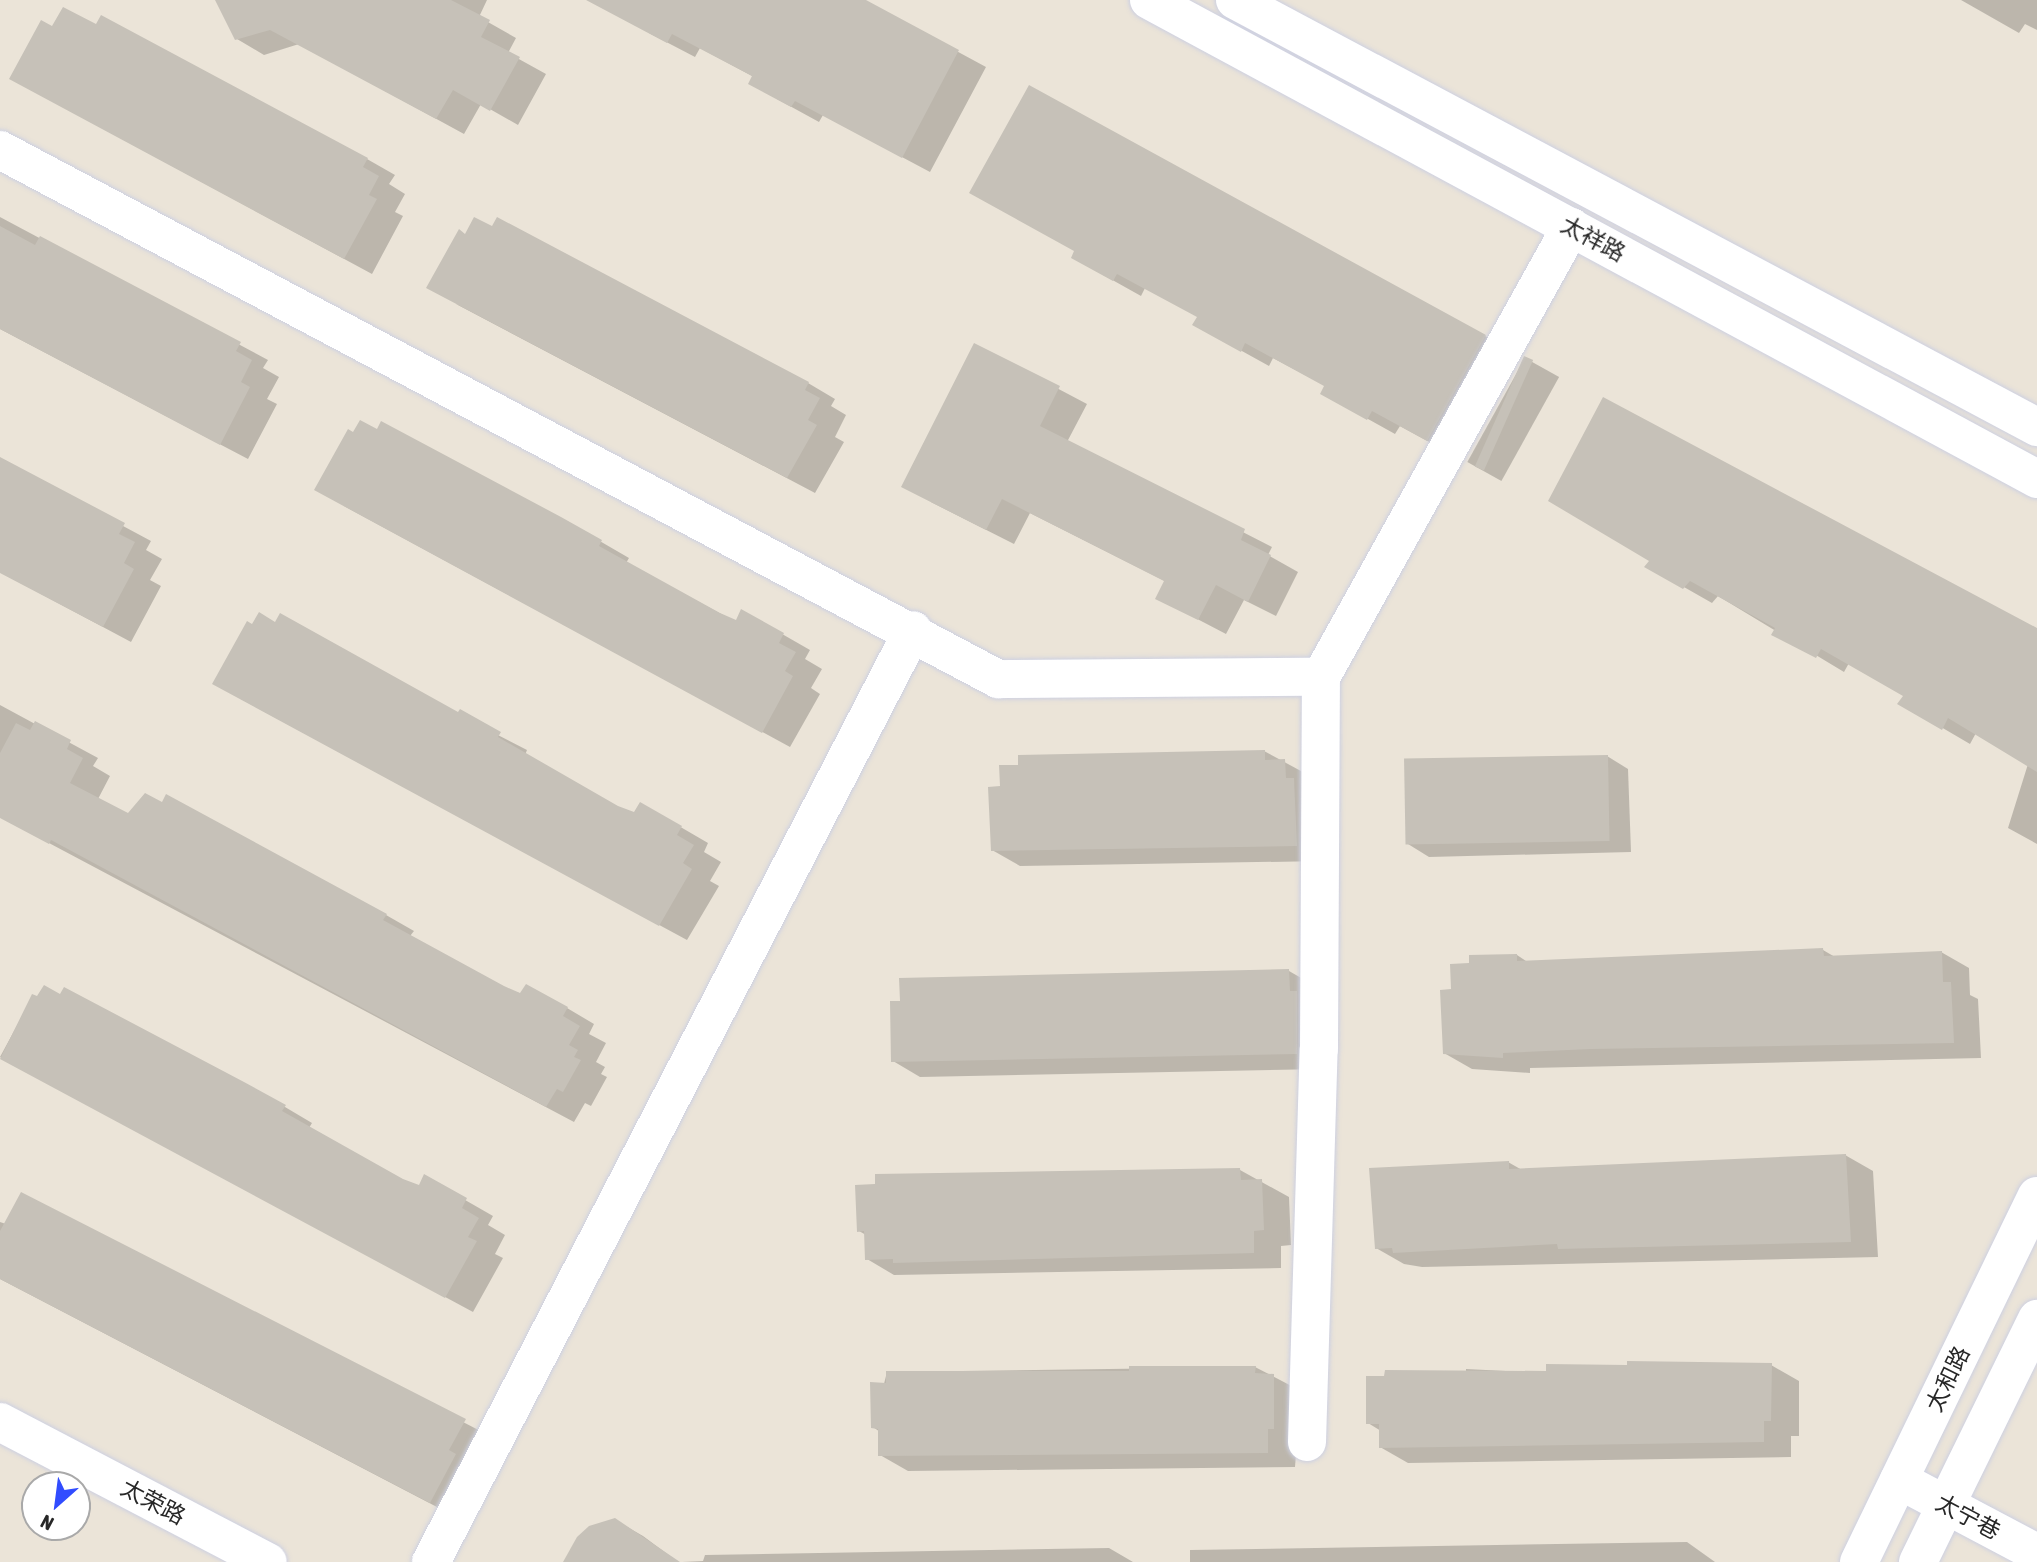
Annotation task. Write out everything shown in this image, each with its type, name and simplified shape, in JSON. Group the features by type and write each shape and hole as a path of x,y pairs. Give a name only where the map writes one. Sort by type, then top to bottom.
{"street":[{"name":"太祥路","path":"1149,0 2037,478"},
{"name":"太祥路","path":"1235,0 2037,427"},
{"path":"0,150 913,631 998,679 1321,677"},
{"path":"1307,1442 1319,1049 1321,677 1571,227"},
{"path":"432,1562 913,631"},
{"name":"太和路","path":"1859,1562 2037,1196"},
{"path":"1918,1562 2037,1319"},
{"name":"太荣路","path":"0,1422 268,1562"},
{"name":"太宁巷","path":"1899,1480 2037,1553"}],"building":[{"path":"215,0 451,0 490,20 481,37 520,57 490,111 453,90 436,119 270,30 235,40"},
{"path":"586,0 866,0 959,50 902,158 795,101 791,107 748,84 752,76 672,34 667,43"},
{"path":"63,7 96,24 101,15 368,158 363,167 379,176 369,195 377,199 344,259 9,79 41,20 52,26"},
{"path":"1029,85 1486,335 1427,441 1372,411 1367,420 1320,394 1324,386 1245,343 1241,352 1192,325 1197,317 1117,274 1113,281 1071,258 1074,251 969,193"},
{"path":"474,217 492,226 497,217 809,382 805,390 820,398 808,420 817,425 787,478 426,288 459,229 465,234"},
{"path":"0,226 35,245 40,236 241,342 236,351 252,360 241,382 250,387 220,445 0,329"},
{"path":"974,343 1060,386 1040,426 1245,529 1241,540 1271,555 1248,602 1216,585 1198,620 1155,599 1164,581 1002,499 986,530 901,487"},
{"path":"1524,356 1533,360 1484,471 1475,467"},
{"path":"1603,397 2037,628 2037,772 1948,718 1942,730 1897,704 1903,696 1821,649 1816,658 1771,635 1775,628 1690,581 1683,589 1644,567 1649,561 1548,501"},
{"path":"360,420 377,429 381,421 561,517 602,540 599,546 720,613 736,620 741,609 784,633 779,643 796,652 785,671 793,676 762,733 314,490 348,429 353,432"},
{"path":"0,457 125,523 119,534 135,542 124,563 134,569 103,627 0,573"},
{"path":"259,612 275,622 280,613 458,712 460,709 501,732 498,737 618,806 634,812 640,802 682,826 677,835 694,845 683,863 692,869 659,926 212,684 247,621 252,624"},
{"path":"35,721 71,740 67,749 83,758 70,783 128,813 145,793 162,802 166,794 387,914 383,920 504,986 520,993 526,984 568,1007 563,1016 580,1026 569,1045 578,1050 574,1057 581,1060 563,1092 557,1089 546,1107 51,840 49,844 0,818 0,753 16,723 30,730"},
{"path":"1265,750 1265,760 1285,759 1286,778 1294,778 1297,846 991,851 988,787 1000,786 999,765 1018,765 1018,755"},
{"path":"1608,755 1610,841 1406,845 1404,759"},
{"path":"1823,948 1824,956 1942,951 1943,982 1951,982 1954,1043 1591,1049 1503,1053 1503,1058 1443,1054 1440,990 1451,989 1450,964 1469,963 1469,955 1517,954 1517,961"},
{"path":"1289,969 1290,991 1297,991 1297,1054 891,1062 890,1001 900,1001 899,978"},
{"path":"44,985 60,994 64,987 244,1082 286,1105 282,1111 403,1179 419,1185 424,1174 467,1198 462,1208 479,1218 468,1237 477,1241 445,1298 0,1059 32,994 37,996"},
{"path":"1846,1154 1851,1242 1558,1249 1557,1244 1393,1253 1392,1248 1375,1249 1369,1168 1509,1161 1509,1169"},
{"path":"1240,1168 1241,1180 1262,1179 1264,1230 1254,1231 1254,1253 893,1263 893,1259 865,1260 864,1231 857,1232 855,1185 875,1184 875,1174"},
{"path":"21,1192 466,1419 449,1450 456,1454 430,1503 0,1279 0,1231"},
{"path":"1627,1361 1772,1363 1771,1421 1764,1421 1764,1442 1379,1448 1379,1424 1366,1424 1366,1376 1384,1376 1385,1370 1546,1371 1546,1364 1627,1365"},
{"path":"1129,1366 1256,1366 1255,1373 1274,1374 1274,1429 1268,1429 1268,1453 878,1456 878,1429 871,1428 870,1382 886,1383 886,1371 1129,1371"},
{"path":"615,1518 680,1562 563,1562 577,1537 589,1526"}]}
